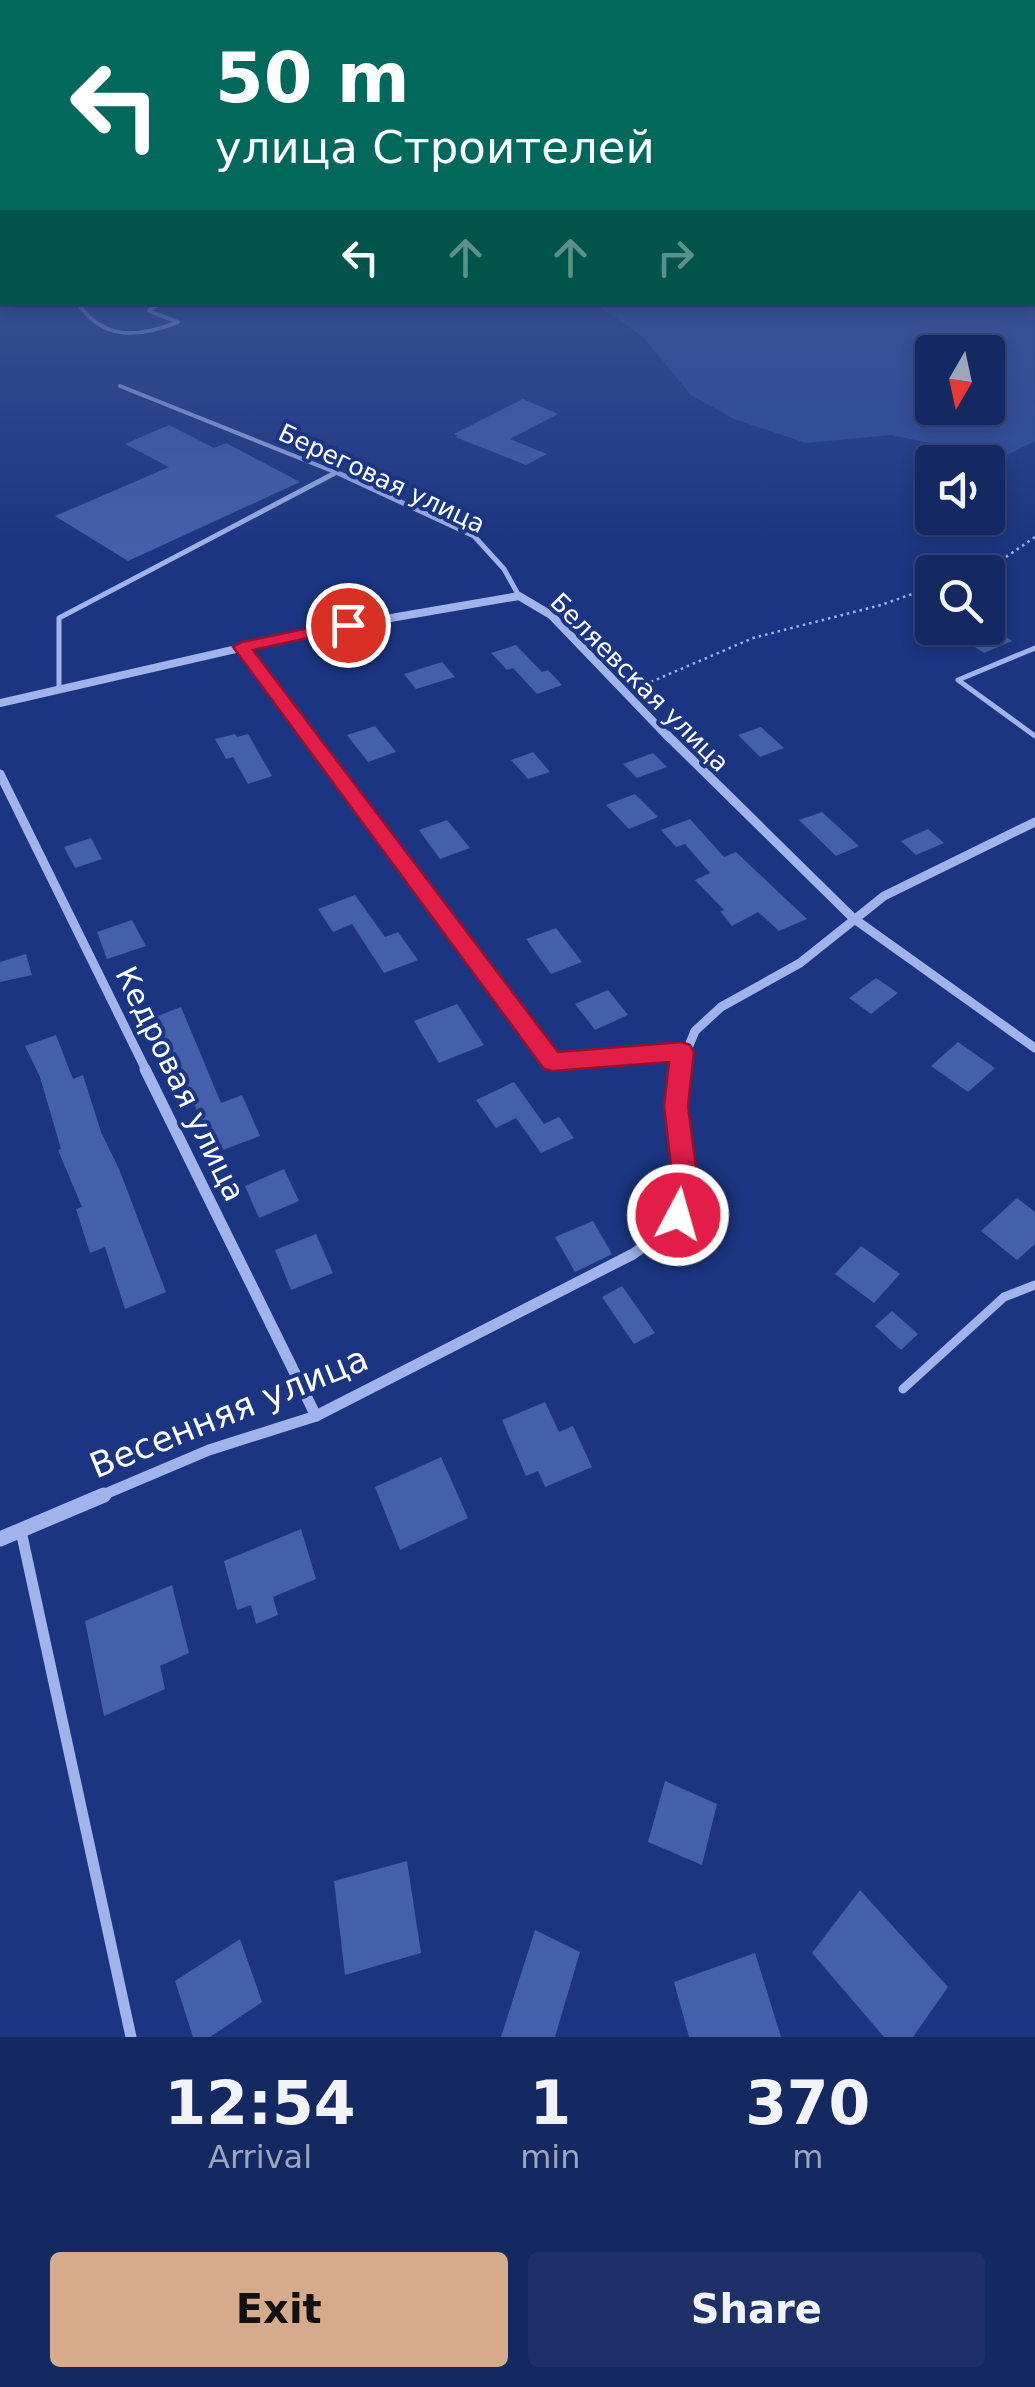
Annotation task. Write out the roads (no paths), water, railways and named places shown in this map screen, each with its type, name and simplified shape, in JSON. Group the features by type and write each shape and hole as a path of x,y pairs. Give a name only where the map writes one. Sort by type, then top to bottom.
{"street":[{"name":"Беляевская улица","path":"0,703 242,647 518,596 551,615 728,800 853,918 1035,1048"},
{"path":"242,647 552,1062 682,1052 696,1027 714,1011 820,950 853,918 886,895 1035,822"},
{"name":"Кедровая улица","path":"0,774 316,1416"},
{"name":"Весенняя улица","path":"0,1539 209,1450 316,1416 633,1254 664,1233 678,1215 685,1175 676,1106 682,1052"}],"lane":[{"name":"Береговая улица","path":"120,386 336,473 474,536 504,570 518,596"},
{"path":"59,690 59,618 336,473"},
{"path":"1035,648 958,680 1035,736"},
{"path":"903,1390 1004,1297 1035,1285"},
{"path":"20,1531 131,2037"}]}
